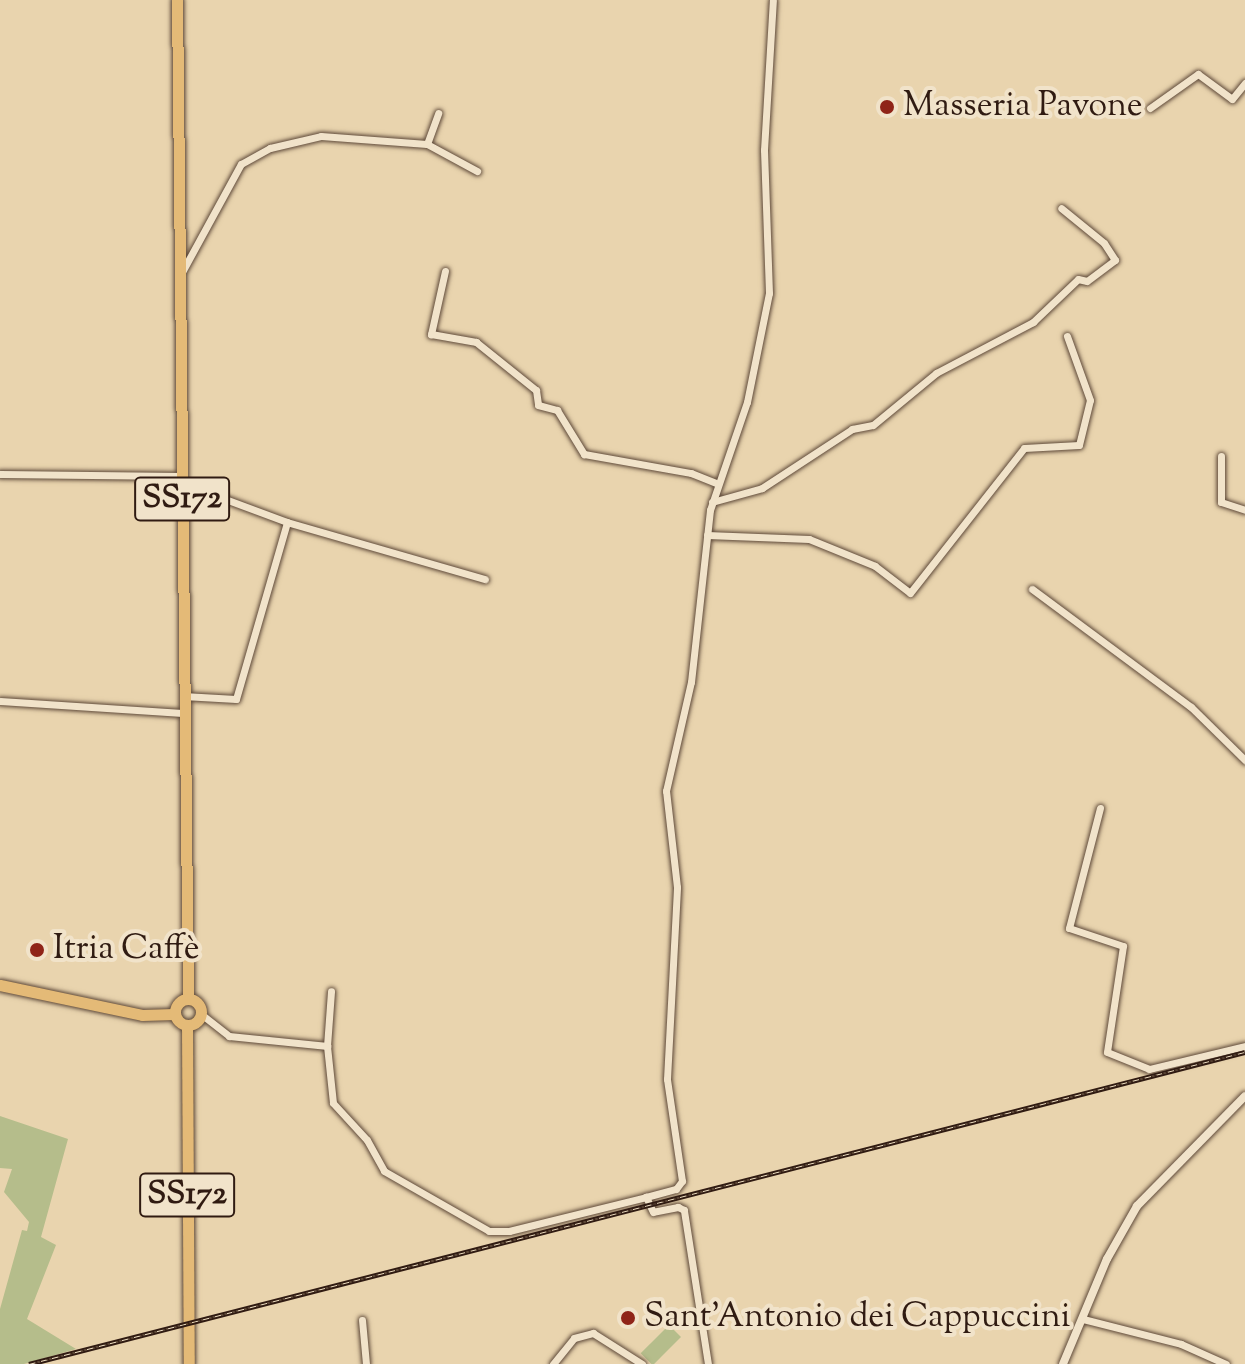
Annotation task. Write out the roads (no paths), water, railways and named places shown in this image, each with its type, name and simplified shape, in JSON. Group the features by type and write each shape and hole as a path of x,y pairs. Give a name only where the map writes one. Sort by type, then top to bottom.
{"main road":[{"name":"SS172","path":"177,0 188,998"},
{"path":"0,985 142,1015 174,1014 187,1025 201,1014 197,1001 188,998 178,1003 174,1014"},
{"name":"SS172","path":"187,1025 189,1364"}],"street":[{"path":"331,991 327,1046 333,1103 367,1140 384,1171 478,1226 509,1231 676,1189 682,1181 667,1079 677,887 666,791 691,682 712,502 747,402 769,293 764,150 773,0"},
{"path":"1150,108 1198,74 1232,99 1245,83"},
{"path":"427,144 438,113"},
{"path":"182,272 219,197 241,164 270,148 321,136 427,144 477,171"},
{"path":"712,502 762,488 852,429 873,425 936,373 1033,322 1078,279 1087,281 1115,260 1104,243 1061,208"},
{"path":"445,271 431,334 476,342 536,390 538,405 557,410 584,454 691,473 718,484"},
{"path":"707,535 809,539 875,566 910,593 1024,448 1079,445 1090,400 1067,336"},
{"path":"1221,456 1221,502 1245,510"},
{"path":"0,474 182,480 287,522 485,579"},
{"path":"183,696 236,699 287,522"},
{"path":"1032,589 1191,707 1245,760"},
{"path":"0,701 183,713"},
{"path":"1100,808 1069,928 1123,946 1107,1052 1149,1069 1245,1046"},
{"path":"201,1014 229,1036 327,1046"},
{"path":"1063,1364 1107,1259 1137,1206 1242,1109 1245,1096"},
{"path":"646,1197 653,1212 678,1207 684,1210 708,1364"},
{"path":"1083,1319 1181,1344 1226,1364"},
{"path":"362,1320 366,1364"},
{"path":"553,1364 574,1338 593,1333 642,1364"}],"railway":[{"path":"29,1364 1245,1052"}],"place":[{"name":"Masseria Pavone","path":"887,107"},
{"name":"Itria Caffè","path":"37,950"},
{"name":"Sant'Antonio dei Cappuccini","path":"628,1318"}]}
